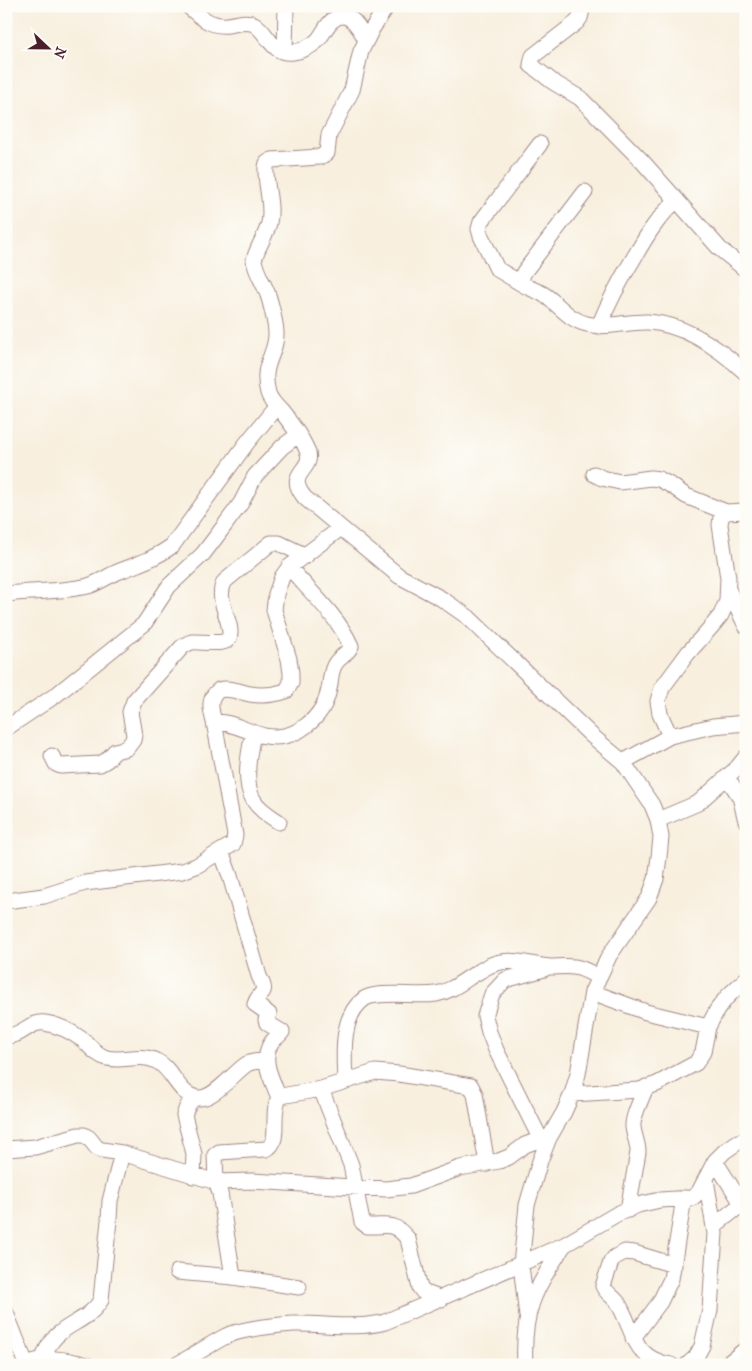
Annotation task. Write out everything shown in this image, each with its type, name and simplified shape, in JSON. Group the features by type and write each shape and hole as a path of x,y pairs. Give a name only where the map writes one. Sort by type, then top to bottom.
{"street":[{"path":"188,6 199,16 214,25 229,25 242,22 255,25 260,28 275,47 285,52 307,48 339,16 354,20 366,40"},
{"path":"285,52 286,6"},
{"path":"387,6 361,51 352,90 329,135 327,153 320,157 272,160 267,163 266,167 269,192 269,221 254,260 268,296 276,332 276,341 267,363 265,377 268,392 276,407 298,436 308,457 297,480 298,488 305,498 399,576 442,599 468,617 592,736 623,762 652,805 658,820 660,837 656,878 649,898 620,938 598,977 592,992 578,1074 572,1094 564,1112 545,1139 527,1205 521,1265 527,1316"},
{"path":"580,6 580,18 577,22 533,56 531,65 552,82 580,98 642,161 720,249 746,270"},
{"path":"540,144 481,222 479,229 481,236 497,269 543,294 580,322 599,326 648,322 665,324 690,332 744,365"},
{"path":"522,284 524,272 585,192"},
{"path":"599,326 609,300 646,236 657,220 676,200"},
{"path":"6,594 89,585 160,555 172,546 246,444 276,407"},
{"path":"8,727 56,695 144,624 169,586 203,554 219,533 241,503 255,476 282,447 298,436"},
{"path":"594,474 620,482 650,478 659,479 686,496 726,512 746,511"},
{"path":"670,736 660,714 658,701 662,688 720,615 727,601 728,589 720,525 721,517 726,512"},
{"path":"6,901 44,896 85,883 182,871 196,866 233,844 235,835 210,706 212,696 219,690 229,689 268,695 286,692 289,687 291,673 274,610 276,594 282,577 289,567 341,528"},
{"path":"52,756 56,764 61,766 95,765 107,760 115,751 127,748 134,735 130,712 134,701 182,647 192,642 218,643 229,639 230,631 222,601 222,589 225,581 270,542 279,543 306,556"},
{"path":"214,722 222,722 253,734 270,737 289,734 306,726 315,719 325,702 335,664 348,652 351,646 344,632 327,610 289,567"},
{"path":"728,589 746,626"},
{"path":"623,762 670,736 713,726 744,726"},
{"path":"253,734 247,778 252,799 266,813 279,822"},
{"path":"658,820 698,803 746,757"},
{"path":"727,777 740,797 746,821"},
{"path":"221,851 259,976 264,986 263,993 255,1004 269,1014 266,1020 267,1023 282,1032 270,1044 266,1057 279,1098"},
{"path":"345,1081 344,1057 347,1030 354,1012 365,998 374,994 420,996 438,994 455,987 480,970 502,962 550,967 573,967 598,977"},
{"path":"545,1139 496,1050 486,1024 485,1016 492,994 505,980 550,967"},
{"path":"572,1094 622,1092 646,1088 696,1063 703,1052 708,1027 717,1010 727,996 746,979"},
{"path":"592,992 646,1012 708,1027"},
{"path":"6,1036 18,1035 35,1023 59,1027 72,1033 97,1054 108,1058 139,1057 158,1061 184,1091 198,1098 208,1097 250,1062 266,1061"},
{"path":"233,1277 220,1193 216,1182 214,1158 219,1152 270,1148 274,1140 276,1104 281,1096 321,1089 375,1072 471,1086 475,1094 487,1164"},
{"path":"628,1210 638,1152 633,1122 646,1088"},
{"path":"321,1089 330,1115 347,1152 362,1222 367,1226 384,1224 394,1226 403,1232 408,1238 420,1288 423,1292 442,1299"},
{"path":"193,1176 194,1154 184,1115 186,1107 194,1097"},
{"path":"6,1149 35,1147 78,1135 89,1138 97,1148 102,1150 122,1153 216,1182 252,1181 386,1189 411,1186 453,1170 499,1162 525,1146 545,1139"},
{"path":"176,1365 228,1335 272,1325 296,1324 344,1327 369,1326 385,1322 521,1265 564,1245 596,1225 628,1210 660,1200 692,1198 699,1192 715,1162 725,1150 738,1142 746,1140"},
{"path":"43,1359 54,1336 93,1310 100,1300 110,1220 109,1208 122,1153"},
{"path":"714,1226 744,1207 715,1162"},
{"path":"687,1365 696,1357 706,1335 710,1301 714,1226 706,1180"},
{"path":"633,1338 666,1290 674,1265 684,1198"},
{"path":"525,1365 524,1342 527,1316 536,1291 564,1245"},
{"path":"671,1365 648,1356 638,1348 619,1304 603,1286 611,1262 619,1255 630,1252 674,1265"},
{"path":"177,1272 233,1277 299,1287"},
{"path":"6,1314 25,1364 34,1360 53,1358 87,1365"},
{"path":"726,1365 746,1349"}]}
